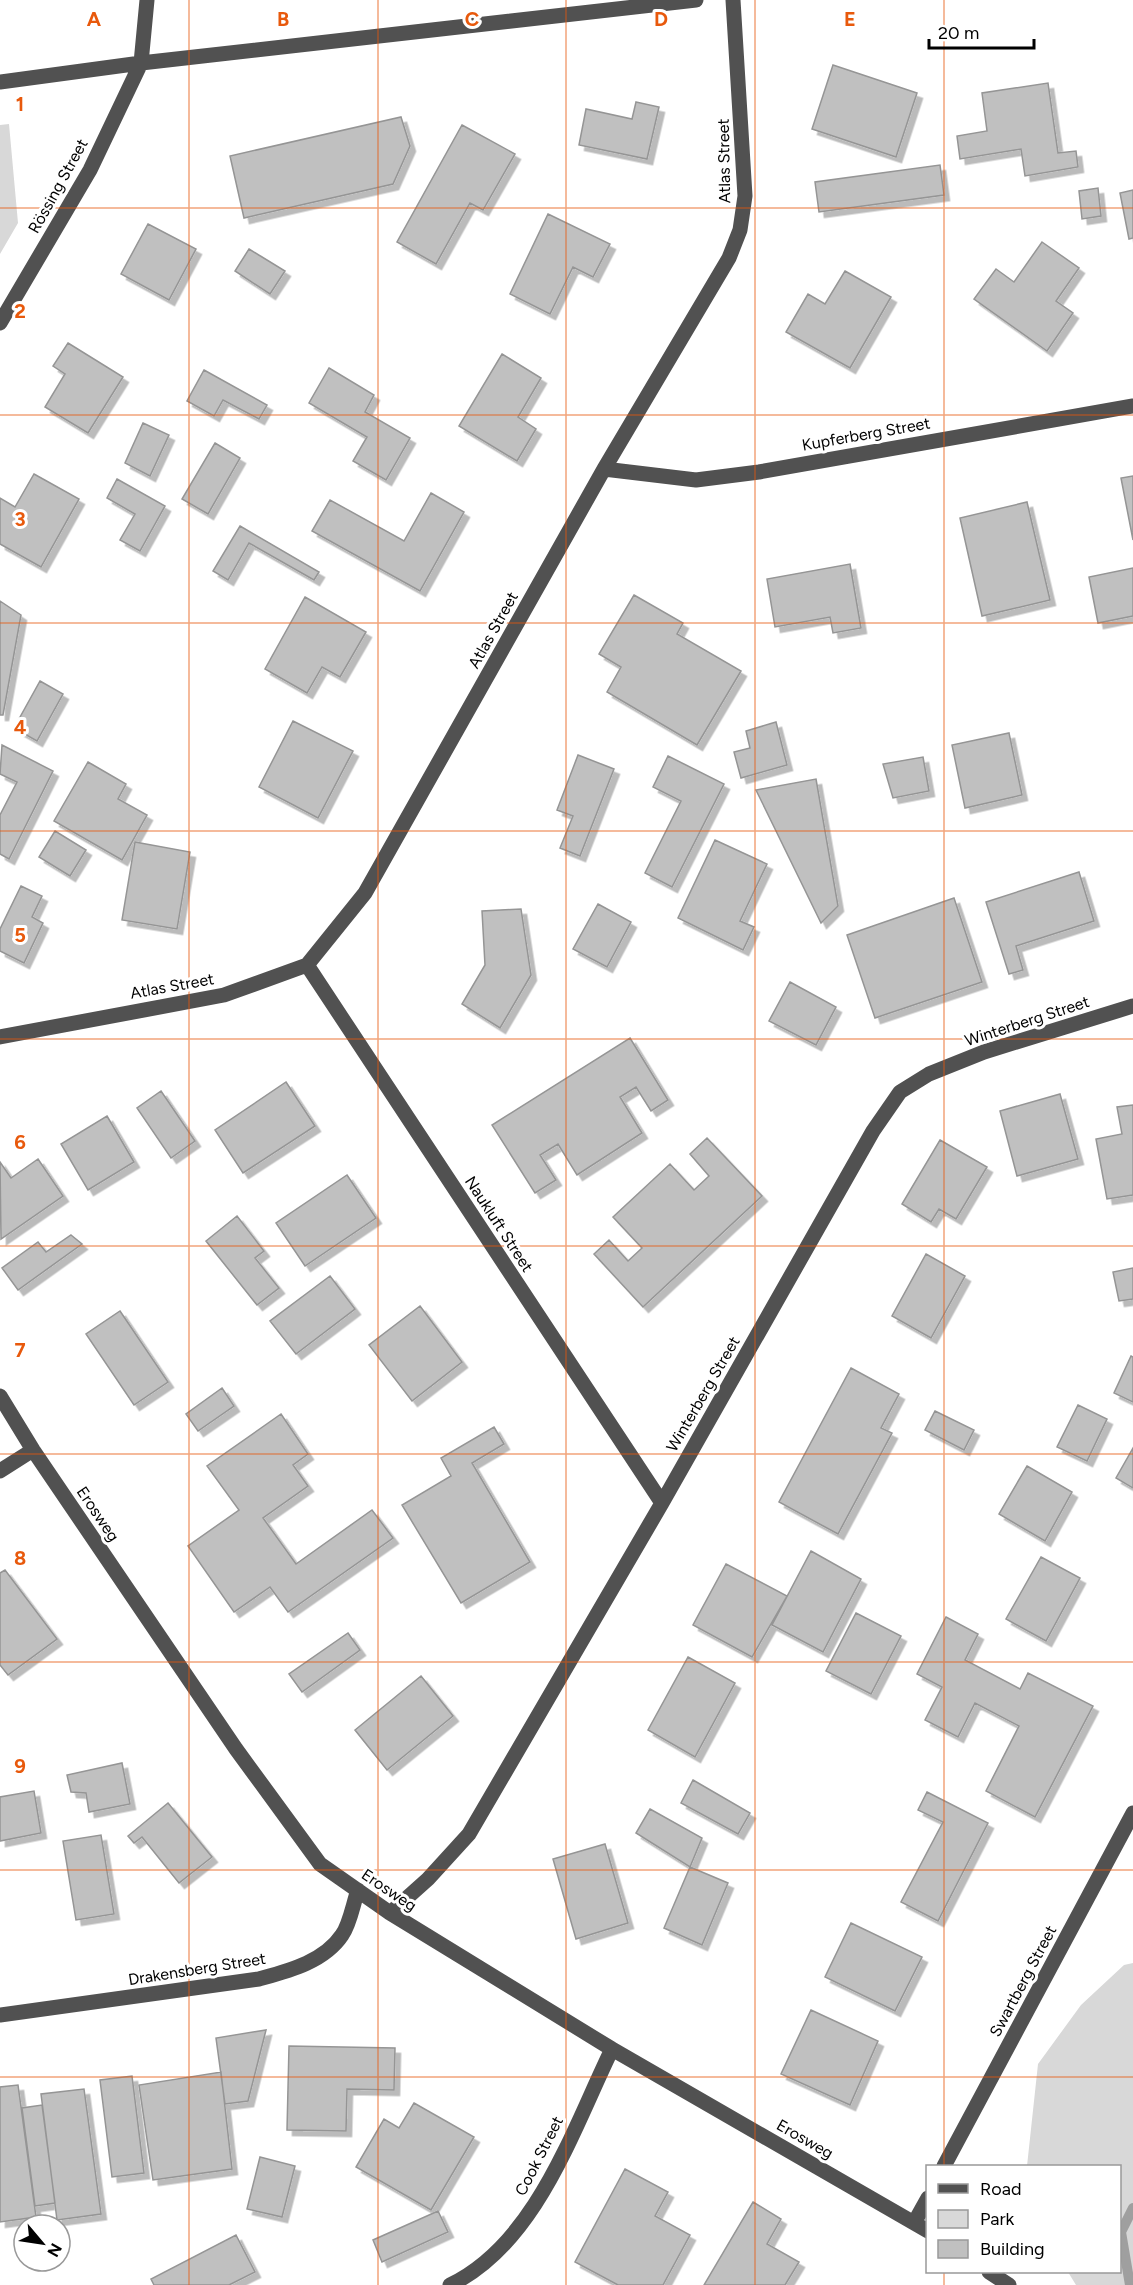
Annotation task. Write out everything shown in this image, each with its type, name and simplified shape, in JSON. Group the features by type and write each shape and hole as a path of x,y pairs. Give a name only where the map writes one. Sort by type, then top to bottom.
{"street":[{"path":"141,63 147,0"},
{"path":"0,82 141,63 696,0"},
{"name":"Atlas Street","path":"0,1037 224,995 307,965 365,893 604,469 729,258 741,230 745,196 733,0"},
{"name":"Rössing Street","path":"0,322 90,170 141,63"},
{"name":"Kupferberg Street","path":"604,469 696,480 706,479 759,472 1133,406"},
{"name":"Naukluft Street","path":"307,965 662,1503"},
{"name":"Winterberg Street","path":"390,1913 428,1879 469,1834 662,1503 873,1131 900,1092 929,1074 984,1052 1133,1005"},
{"name":"Erosweg","path":"0,1396 33,1450 288,1823 320,1864 390,1913 612,2049 921,2227"},
{"path":"0,1471 33,1450"},
{"name":"Swartberg Street","path":"945,2165 1133,1814"},
{"name":"Drakensberg Street","path":"0,2015 238,1982 288,1971 319,1957 342,1935 357,1890"},
{"name":"Cook Street","path":"450,2285 494,2254 518,2229 541,2196 612,2049"},
{"path":"921,2227 926,2203"},
{"path":"992,2273 1009,2285"}],"green space":[{"path":"9,124 18,223 0,254 0,125"},
{"path":"1133,1963 1133,2285 1076,2285 1069,2273 1121,2273 1121,2165 1027,2165 1038,2064 1081,2005 1124,1965"}],"building":[{"path":"833,65 917,93 896,157 812,129"},
{"path":"1048,83 1058,153 1076,151 1078,167 1025,176 1021,149 960,159 957,136 987,131 982,93"},
{"path":"636,102 659,107 647,159 579,145 586,109 632,119"},
{"path":"401,117 410,146 393,184 244,218 230,156"},
{"path":"462,125 515,154 483,210 470,203 436,264 397,242"},
{"path":"940,165 944,195 819,212 815,182"},
{"path":"1098,188 1101,216 1082,219 1079,191"},
{"path":"1133,190 1133,238 1129,239 1120,193"},
{"path":"548,214 610,244 593,277 573,267 550,314 510,294"},
{"path":"148,224 196,249 169,300 121,274"},
{"path":"1042,242 1079,268 1056,301 1073,313 1047,351 974,299 996,269 1014,282"},
{"path":"249,249 285,271 270,294 235,271"},
{"path":"845,271 891,297 850,368 786,332 808,294 825,304"},
{"path":"68,343 123,377 88,433 45,407 65,374 53,366"},
{"path":"502,354 541,378 518,417 536,429 517,461 459,426"},
{"path":"329,368 374,395 365,412 410,438 386,480 353,461 367,437 309,403"},
{"path":"204,370 267,405 259,419 223,400 214,416 187,401"},
{"path":"143,423 169,435 150,476 125,463"},
{"path":"215,443 240,458 208,514 182,499"},
{"path":"34,474 79,499 41,567 0,544 0,498 15,507"},
{"path":"1133,476 1133,540 1121,478"},
{"path":"117,479 165,506 140,551 120,540 135,514 107,498"},
{"path":"431,493 464,512 420,591 312,531 330,500 404,541"},
{"path":"1027,502 1050,600 982,616 960,518"},
{"path":"240,526 319,572 314,580 249,543 228,580 213,571"},
{"path":"850,564 861,628 833,633 830,617 775,627 767,579"},
{"path":"1133,568 1133,616 1098,623 1089,577"},
{"path":"634,595 683,623 677,634 741,671 697,745 607,692 621,667 599,654"},
{"path":"305,597 366,632 340,677 322,667 307,693 265,669"},
{"path":"0,601 21,615 3,715 0,715"},
{"path":"40,681 63,694 37,741 14,728"},
{"path":"293,721 353,751 318,818 259,787"},
{"path":"776,722 787,765 741,778 734,752 750,748 746,731"},
{"path":"1009,733 1022,795 965,808 952,745"},
{"path":"2,745 53,771 9,859 0,854 0,815 17,782 0,774"},
{"path":"578,755 614,769 580,856 560,848 573,816 557,810"},
{"path":"668,756 724,784 672,887 645,873 681,801 653,787"},
{"path":"923,757 929,791 893,798 883,764"},
{"path":"88,762 126,784 118,799 147,815 122,860 54,821"},
{"path":"816,779 838,906 821,923 756,790"},
{"path":"55,831 86,850 70,876 39,857"},
{"path":"715,840 767,864 740,921 754,927 743,950 678,918"},
{"path":"135,842 190,852 177,929 122,920"},
{"path":"1079,872 1094,921 1016,946 1023,970 1009,974 986,902"},
{"path":"21,886 42,896 32,917 43,923 24,963 0,951 0,929"},
{"path":"954,898 982,982 875,1018 847,935"},
{"path":"598,904 631,922 607,967 573,949"},
{"path":"521,909 531,975 500,1028 462,1004 485,965 482,911"},
{"path":"790,982 836,1007 816,1045 769,1021"},
{"path":"630,1038 668,1100 651,1111 636,1087 620,1097 642,1133 577,1175 558,1144 540,1155 556,1180 535,1193 492,1125"},
{"path":"286,1082 315,1126 243,1173 215,1130"},
{"path":"161,1091 195,1141 171,1158 137,1108"},
{"path":"1060,1094 1078,1159 1017,1176 1000,1111"},
{"path":"1133,1105 1133,1195 1107,1199 1096,1139 1122,1134 1117,1107"},
{"path":"107,1116 134,1162 88,1190 61,1144"},
{"path":"707,1138 762,1196 643,1307 594,1254 609,1240 628,1261 642,1248 613,1217 670,1164 694,1190 709,1176 690,1154"},
{"path":"940,1140 987,1167 956,1219 939,1209 931,1222 902,1204"},
{"path":"38,1159 63,1196 1,1239 0,1162 11,1178"},
{"path":"347,1175 376,1218 305,1266 276,1223"},
{"path":"237,1216 264,1251 255,1258 279,1288 257,1305 206,1241"},
{"path":"71,1235 82,1244 18,1290 2,1268 38,1242 46,1252"},
{"path":"926,1254 965,1276 931,1338 892,1316"},
{"path":"1133,1268 1133,1299 1119,1301 1113,1272"},
{"path":"330,1276 355,1309 296,1354 270,1321"},
{"path":"420,1306 462,1362 412,1401 369,1345"},
{"path":"120,1311 168,1382 134,1405 86,1334"},
{"path":"1131,1356 1133,1357 1133,1402 1114,1393"},
{"path":"851,1368 899,1394 881,1428 892,1433 838,1534 779,1502"},
{"path":"222,1388 234,1406 198,1431 186,1414"},
{"path":"1078,1405 1107,1419 1087,1461 1057,1447"},
{"path":"935,1411 974,1430 964,1450 925,1430"},
{"path":"281,1414 308,1454 293,1465 308,1486 263,1518 296,1564 372,1510 393,1538 288,1612 270,1587 234,1612 188,1546 239,1510 207,1466"},
{"path":"494,1427 504,1444 472,1463 530,1562 461,1603 402,1505 451,1476 441,1458"},
{"path":"1133,1448 1133,1488 1116,1478"},
{"path":"1027,1466 1072,1492 1045,1541 999,1514"},
{"path":"811,1551 861,1579 823,1652 772,1625"},
{"path":"1041,1557 1080,1578 1046,1641 1006,1619"},
{"path":"726,1564 787,1596 752,1657 693,1625"},
{"path":"5,1570 57,1639 8,1675 0,1665 0,1573"},
{"path":"856,1613 901,1636 871,1694 826,1671"},
{"path":"946,1617 978,1634 965,1660 1020,1689 1028,1673 1093,1706 1035,1817 986,1791 1019,1726 975,1703 958,1737 925,1720 942,1687 917,1674"},
{"path":"348,1633 360,1650 302,1692 289,1674"},
{"path":"688,1657 735,1683 695,1757 648,1730"},
{"path":"421,1676 453,1716 387,1770 355,1730"},
{"path":"122,1763 130,1804 89,1812 86,1793 71,1792 67,1775"},
{"path":"693,1780 750,1813 738,1834 681,1803"},
{"path":"34,1791 41,1833 0,1841 0,1797"},
{"path":"927,1792 988,1823 938,1921 901,1902 943,1822 918,1810"},
{"path":"168,1803 212,1857 179,1883 142,1837 134,1843 128,1836"},
{"path":"650,1809 702,1838 690,1867 636,1833"},
{"path":"101,1835 114,1914 76,1920 63,1841"},
{"path":"605,1844 628,1923 576,1939 553,1859"},
{"path":"690,1867 728,1883 702,1945 664,1928"},
{"path":"851,1923 922,1957 895,2011 825,1977"},
{"path":"811,2010 878,2041 850,2105 781,2074"},
{"path":"266,2030 248,2101 225,2104 216,2038"},
{"path":"289,2046 395,2048 394,2090 347,2089 346,2131 287,2130"},
{"path":"221,2072 232,2169 153,2180 139,2085"},
{"path":"132,2076 144,2173 112,2177 100,2080"},
{"path":"18,2085 35,2213 12,2213 12,2220 0,2222 0,2087"},
{"path":"84,2089 101,2214 72,2218 72,2213 56,2213 41,2094"},
{"path":"414,2103 474,2137 431,2210 356,2167 384,2119 399,2128"},
{"path":"42,2105 55,2203 35,2206 22,2108"},
{"path":"260,2157 295,2166 282,2217 247,2209"},
{"path":"625,2169 668,2192 655,2216 690,2235 663,2285 618,2285 575,2262"},
{"path":"753,2202 781,2219 767,2244 799,2262 785,2285 704,2285"},
{"path":"438,2211 448,2232 382,2262 373,2240"},
{"path":"236,2235 255,2272 229,2285 154,2285 151,2279"}],"waterway":[{"path":"1130,2285 1121,2232 1133,2208"}]}
